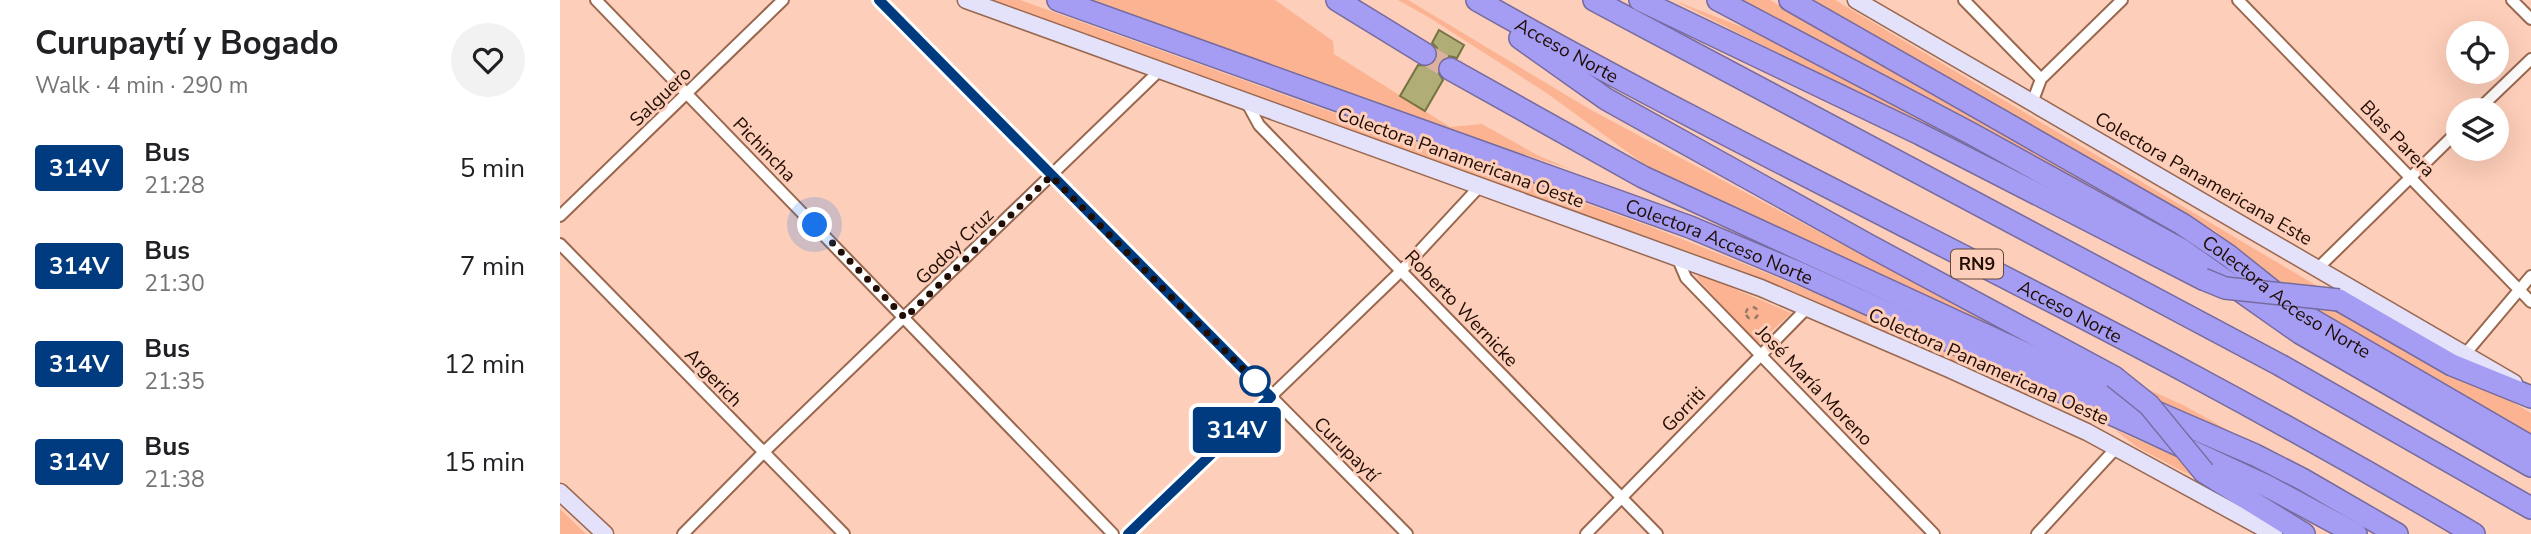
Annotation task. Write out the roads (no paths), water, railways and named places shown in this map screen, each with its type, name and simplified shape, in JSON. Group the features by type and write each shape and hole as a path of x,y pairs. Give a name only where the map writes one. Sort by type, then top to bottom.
{"highway":[{"name":"Colectora Acceso Norte","path":"1058,0 1703,232 1974,351 2244,475 2356,534"},
{"path":"1337,0 1425,54"},
{"path":"1467,0 1606,99 1870,246 2114,377 2149,405 2204,472 2304,534"},
{"name":"Acceso Norte","path":"1477,0 1607,73 2192,375 2378,477 2474,534"},
{"name":"RN9","path":"1594,0 2280,365 2531,508"},
{"path":"1640,0 1920,134 2203,279 2225,288 2339,300 2452,365 2531,395"},
{"path":"1718,0 1972,134 2182,250 2300,333 2531,466"},
{"name":"Colectora Acceso Norte","path":"1790,0 2182,224 2229,256 2300,312 2531,447"},
{"path":"1450,69 1643,177 2096,386 2255,455 2397,534"}],"street":[{"name":"Pichincha","path":"596,0 1113,534"},
{"name":"Salguero","path":"560,216 783,0"},
{"name":"Curupaytí","path":"879,0 1407,534"},
{"name":"Colectora Panamericana Oeste","path":"966,0 1677,257 1806,309 1949,369 2117,447 2274,534"},
{"name":"Colectora Panamericana Este","path":"1856,0 2466,353 2531,395"},
{"path":"1964,0 2040,79"},
{"path":"2032,103 2040,79 2122,0"},
{"name":"Blas Parera","path":"2238,0 2531,302"},
{"path":"2512,0 2531,19"},
{"path":"2490,98 2531,58"},
{"name":"Godoy Cruz","path":"682,534 1159,71"},
{"name":"Roberto Wernicke","path":"1247,103 1259,125 1657,534"},
{"path":"2318,268 2446,142"},
{"path":"1128,534 1402,270 1480,186"},
{"name":"Argerich","path":"560,244 844,534"},
{"name":"José María Moreno","path":"1677,257 1686,278 1934,534"},
{"path":"2466,353 2531,276"},
{"name":"Gorriti","path":"1586,534 1760,353 1806,309"},
{"path":"2036,534 2117,447"},
{"path":"560,492 605,534"}],"tunnel":[{"path":"1425,54 1450,69"}]}
